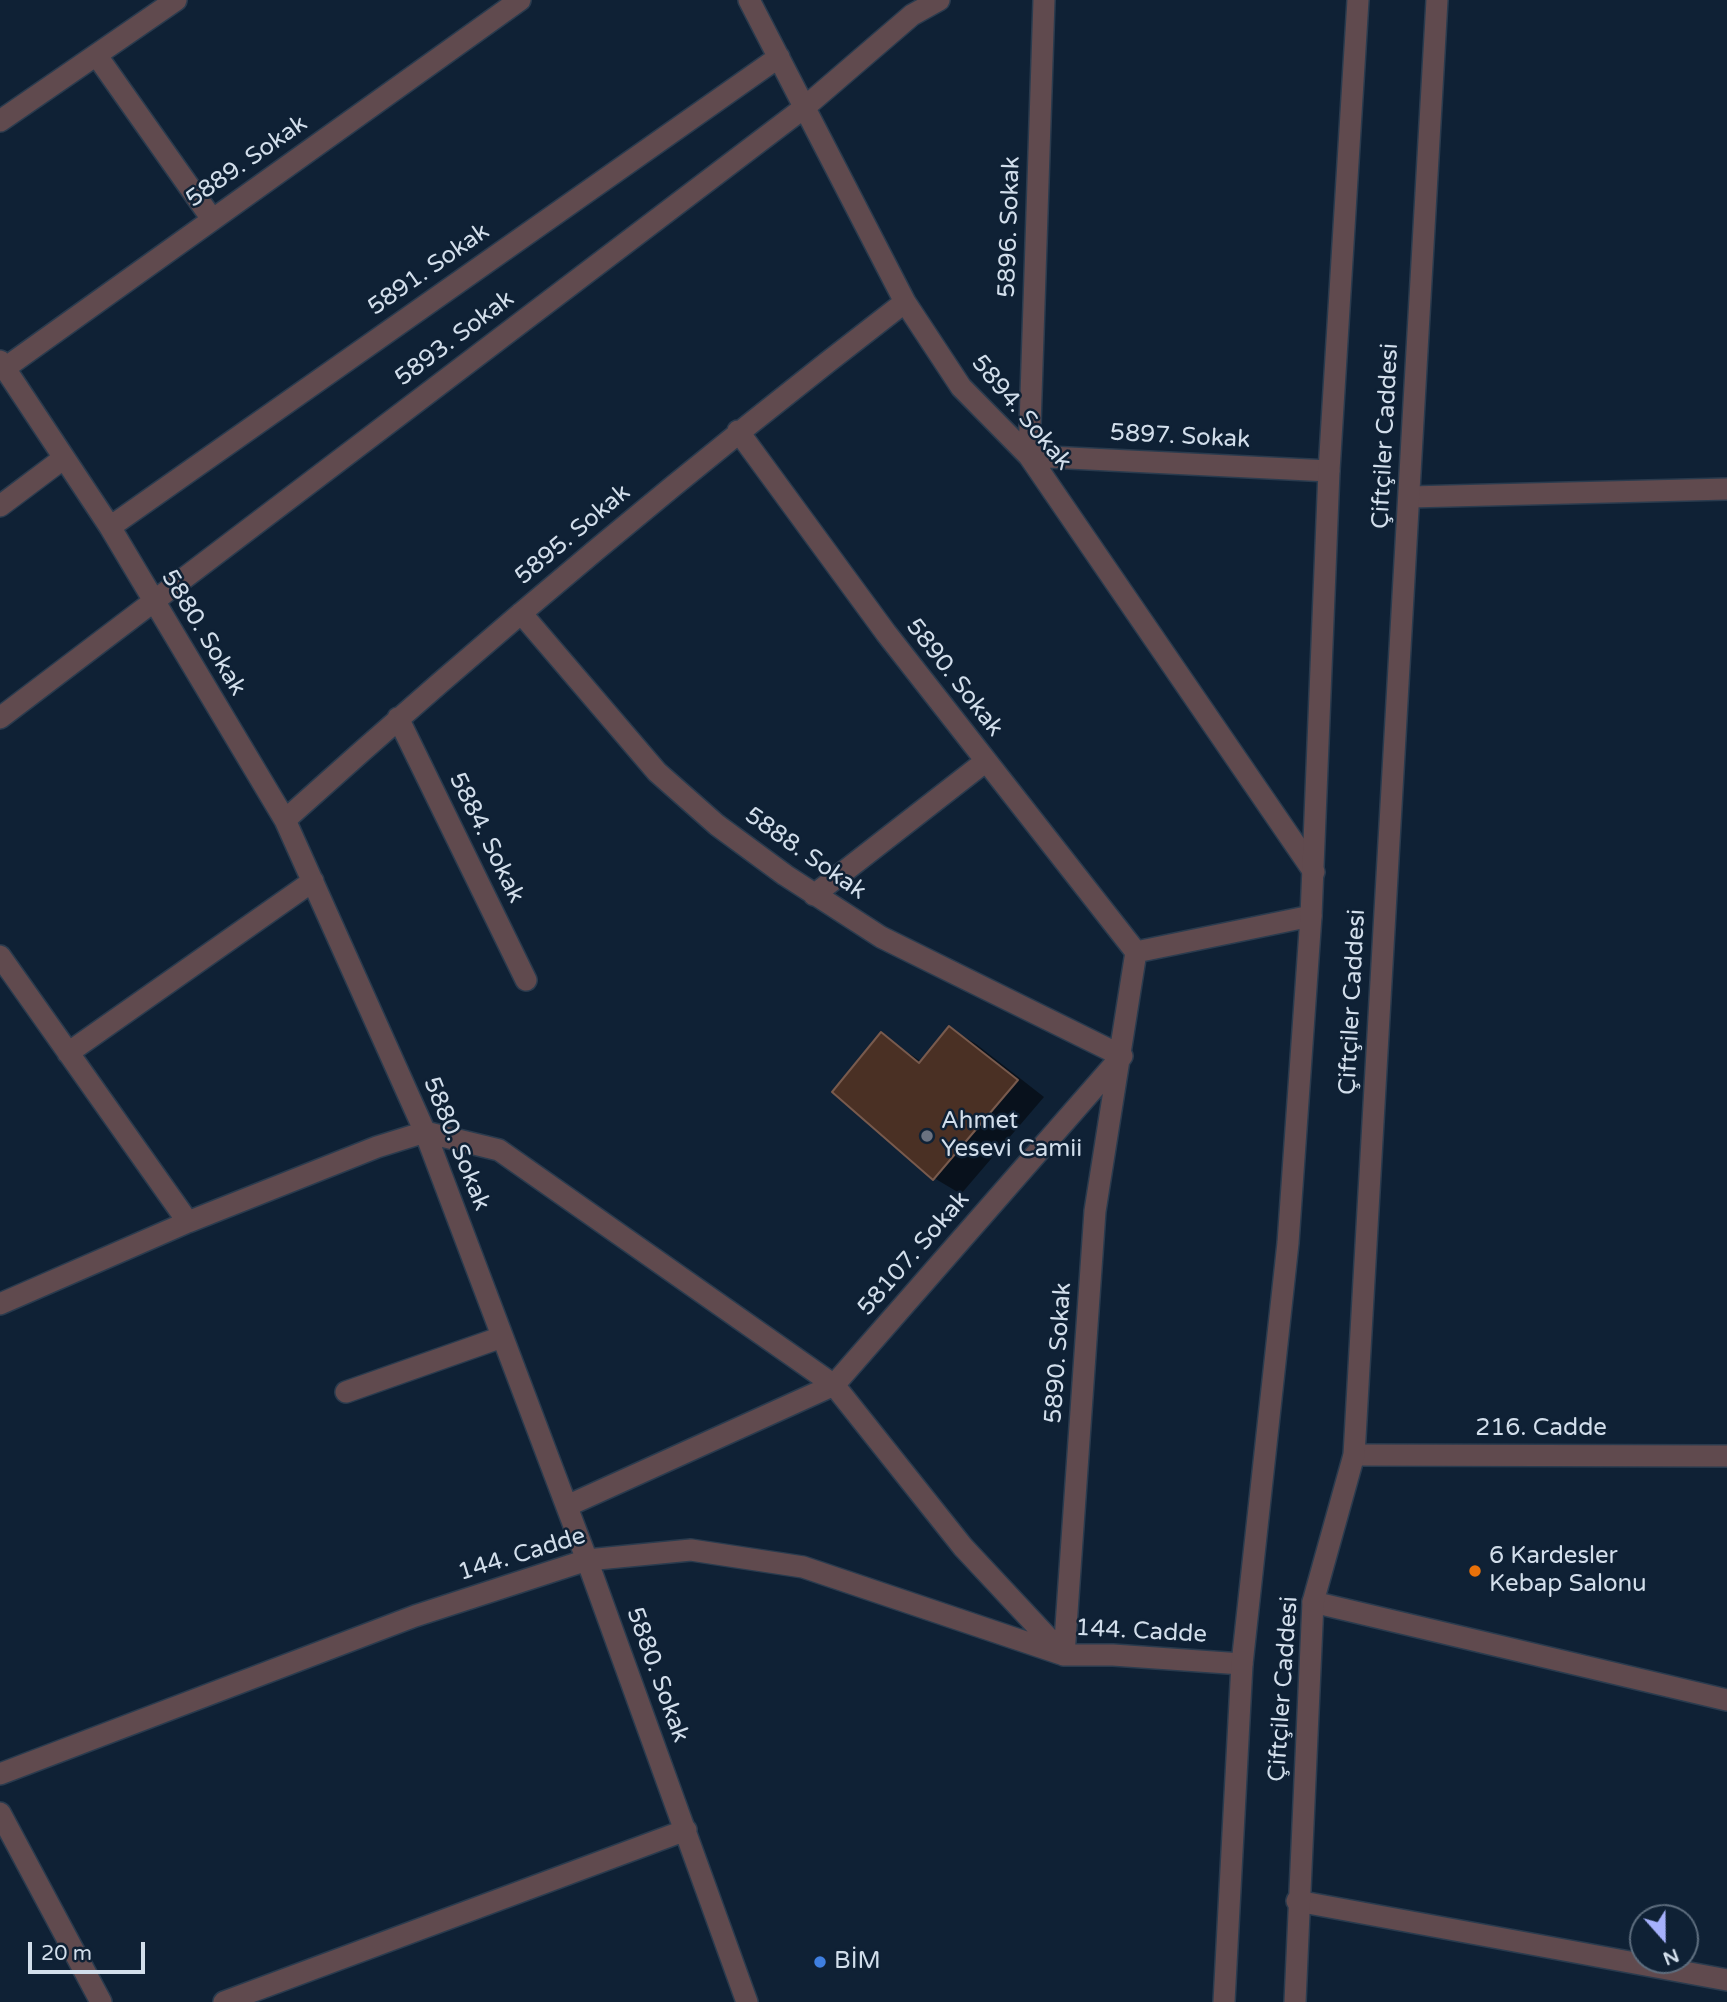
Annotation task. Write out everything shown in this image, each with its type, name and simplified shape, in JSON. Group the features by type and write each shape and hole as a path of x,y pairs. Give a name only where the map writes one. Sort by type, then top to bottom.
{"street":[{"path":"0,121 176,0"},
{"name":"5889. Sokak","path":"3,364 520,0"},
{"name":"5894. Sokak","path":"749,0 905,302 961,387 1029,456 1314,872"},
{"name":"5893. Sokak","path":"0,718 804,107 912,15 939,0"},
{"name":"5896. Sokak","path":"1029,456 1044,0"},
{"name":"Çiftçiler Caddesi","path":"1224,2002 1242,1664 1288,1243 1314,872 1329,471 1358,0"},
{"name":"Çiftçiler Caddesi","path":"1295,2002 1297,1901 1313,1602 1354,1455 1437,0"},
{"path":"97,56 212,219"},
{"name":"5891. Sokak","path":"110,527 779,57"},
{"name":"5895. Sokak","path":"285,820 398,718 738,431 905,302"},
{"name":"5880. Sokak","path":"3,364 110,527 285,820 313,881 425,1132 587,1560 747,2002"},
{"name":"5890. Sokak","path":"738,431 886,633 1136,952"},
{"name":"5897. Sokak","path":"1029,456 1329,471"},
{"path":"0,506 64,458"},
{"path":"1410,497 1727,489"},
{"name":"5888. Sokak","path":"521,613 657,772 717,825 814,895 881,937 1122,1056"},
{"name":"5884. Sokak","path":"398,718 526,980"},
{"path":"814,895 986,761"},
{"path":"68,1053 313,881"},
{"path":"1122,1056 1136,952 1311,916"},
{"path":"0,956 188,1222"},
{"name":"5890. Sokak","path":"1064,1655 1095,1211 1122,1056"},
{"name":"58107. Sokak","path":"567,1506 834,1385 1122,1056"},
{"path":"0,1304 188,1222 377,1147 425,1132 499,1150 834,1385 963,1547 1064,1655"},
{"path":"346,1392 502,1337"},
{"name":"216. Cadde","path":"1354,1455 1727,1456"},
{"name":"144. Cadde","path":"0,1773 415,1616 587,1560 691,1550 803,1567 1064,1655 1113,1655 1242,1664"},
{"path":"1313,1602 1727,1700"},
{"path":"0,1813 101,2002"},
{"path":"224,2002 686,1830"},
{"path":"1297,1901 1727,1980"}],"building":[{"name":"Ahmet Yesevi Camii","path":"949,1026 1018,1080 933,1180 832,1092 881,1032 919,1063"}],"place":[{"name":"Ahmet Yesevi Camii","path":"927,1136"},
{"name":"6 Kardesler Kebap Salonu","path":"1475,1571"},
{"name":"BİM","path":"820,1962"}]}
